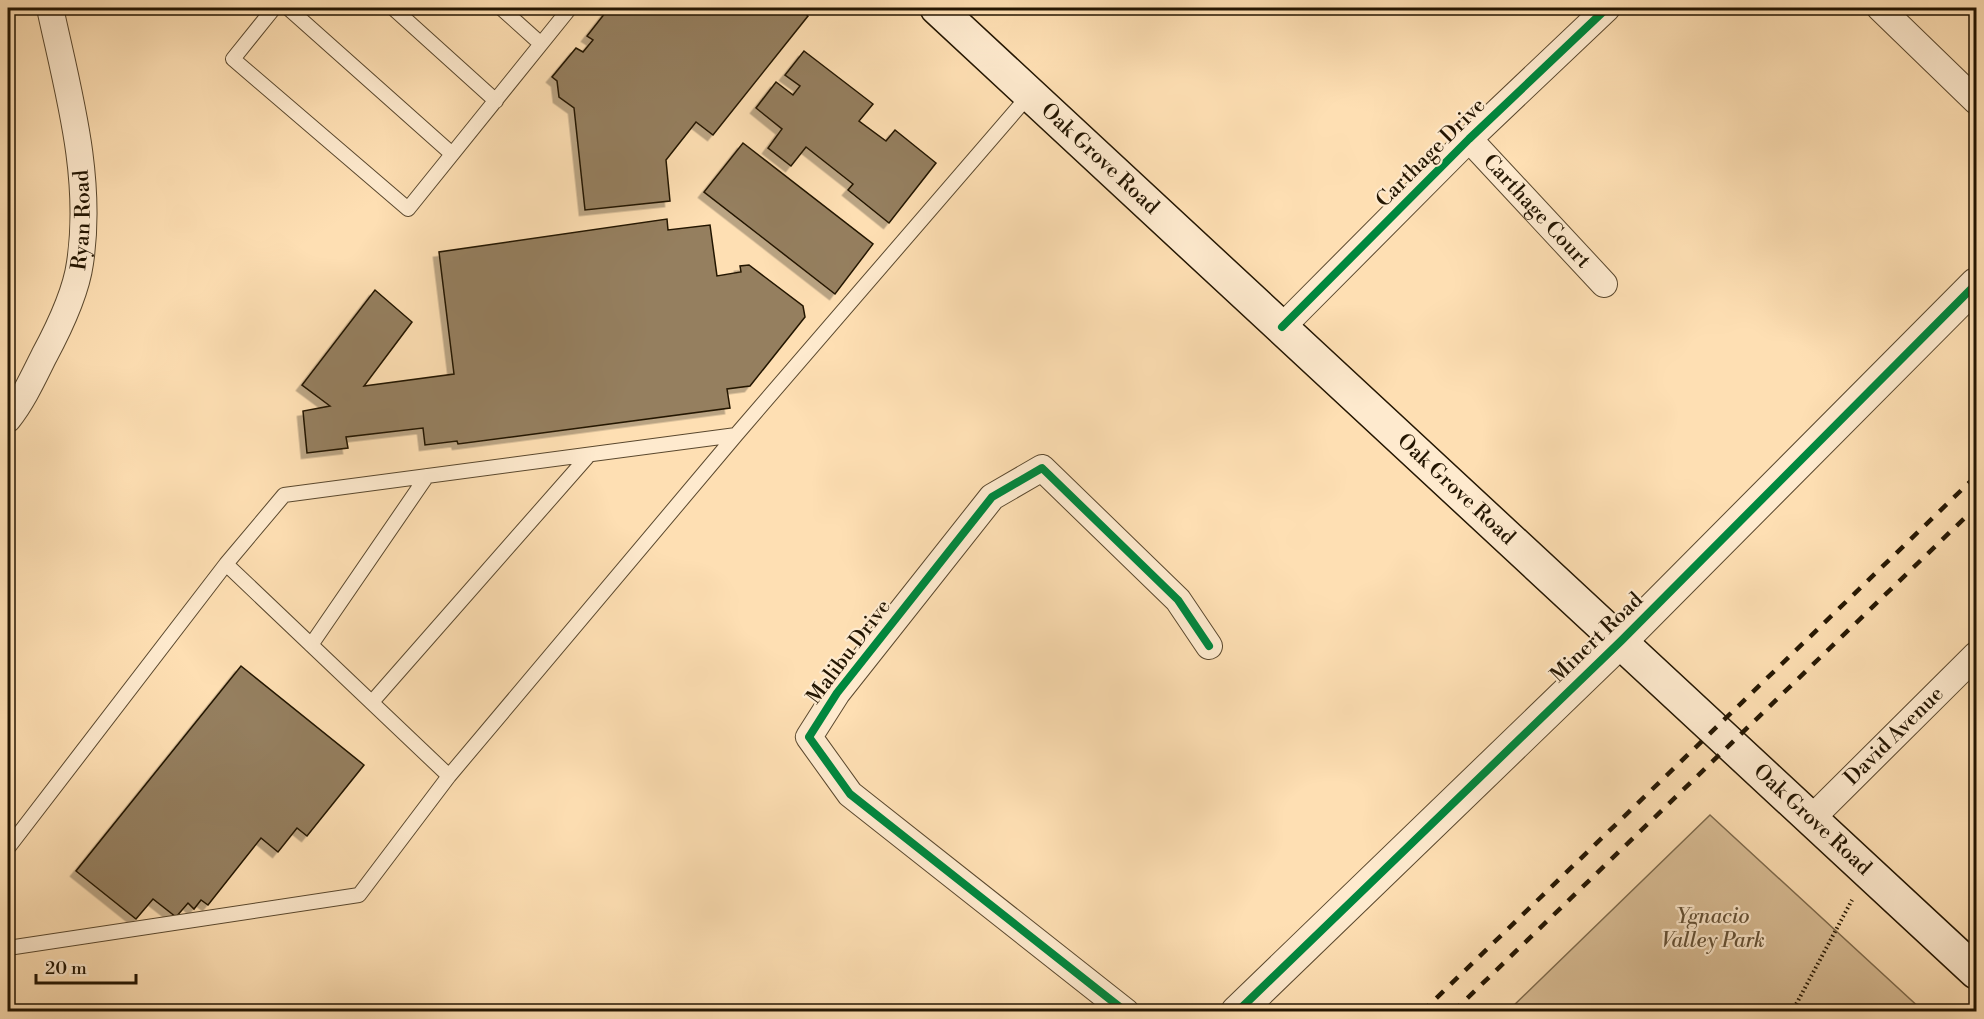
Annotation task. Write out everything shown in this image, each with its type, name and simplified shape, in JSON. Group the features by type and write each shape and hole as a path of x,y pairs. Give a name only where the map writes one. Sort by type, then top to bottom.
{"main road":[{"name":"Oak Grove Road","path":"936,8 1977,972"}],"street":[{"name":"Ryan Road","path":"8,419 20,403 56,334 80,265 84,205 77,130 50,8"},
{"name":"Carthage Drive","path":"1282,327 1469,139 1607,8"},
{"path":"1880,8 1977,101"},
{"name":"Carthage Court","path":"1469,139 1604,285"},
{"name":"Minert Road","path":"1237,1011 1621,641 1977,284"},
{"name":"Malibu Drive","path":"1126,1011 850,794 809,737 837,693 993,497 1042,468 1178,600 1209,646"},
{"name":"David Avenue","path":"1812,818 1977,655"}],"lane":[{"path":"274,8 234,59 408,209 570,8"},
{"path":"288,8 452,154"},
{"path":"393,8 496,100"},
{"path":"501,8 542,44"},
{"path":"8,948 359,895 449,776 736,435 1030,94"},
{"path":"8,848 226,564 284,495 736,435"},
{"path":"372,702 589,455"},
{"path":"311,645 427,476"},
{"path":"226,564 449,776"}],"path":[{"path":"1792,1011 1868,871"}],"green space":[{"name":"Ygnacio Valley Park","path":"1710,815 1923,1011 1508,1011"}],"building":[{"path":"609,8 798,8 808,16 713,135 696,122 666,160 670,201 585,210 574,108 559,97 557,81 552,77 576,48 583,52 593,40 587,36"},
{"path":"804,51 873,104 859,121 886,141 895,130 936,163 889,223 848,190 853,184 806,147 791,166 768,148 782,129 756,108 776,82 793,95 800,86 785,75"},
{"path":"743,143 873,244 835,294 704,192"},
{"path":"667,219 668,230 710,225 717,276 741,272 740,266 749,265 803,306 805,317 750,386 727,389 730,408 458,444 457,441 425,445 423,428 346,437 348,448 307,453 303,411 330,406 302,385 375,290 412,322 364,386 454,374 439,252"},
{"path":"241,666 364,765 307,836 297,828 278,852 261,838 208,905 201,900 194,909 188,903 176,917 153,899 136,919 76,871"}],"railway":[{"path":"1422,1012 1976,476"},
{"path":"1453,1012 1976,507"}],"cycle path":[{"path":"1282,327 1469,139 1607,8"},
{"path":"1237,1012 1621,641 1976,284"},
{"path":"1126,1012 850,794 809,737 837,693 992,497 1042,468 1178,600 1209,646"}]}
